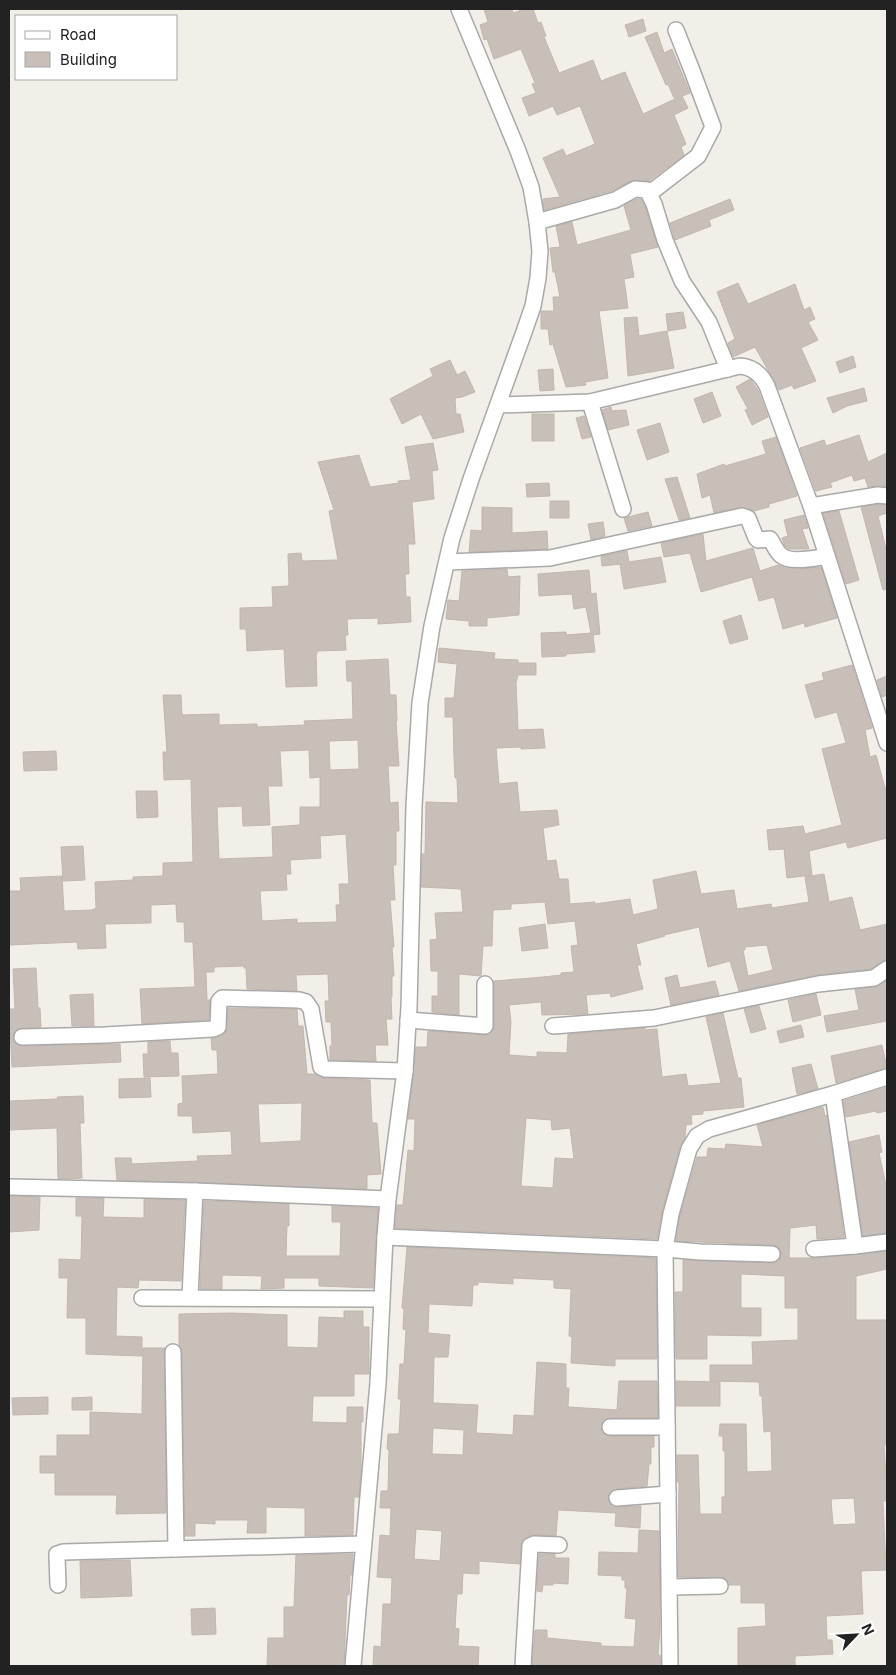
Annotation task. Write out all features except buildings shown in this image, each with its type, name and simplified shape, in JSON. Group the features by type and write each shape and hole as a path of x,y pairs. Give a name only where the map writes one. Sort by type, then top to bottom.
{"street":[{"path":"353,1666 378,1383 384,1236 405,1071 414,806 420,703 432,626 452,538 533,306 540,251 531,187 459,9"},
{"path":"650,193 698,156 713,126 676,30"},
{"path":"537,222 615,200 626,192 635,189 642,188 647,190 650,193 682,281 709,322 728,368"},
{"path":"498,405 590,402 728,368 748,366 754,369 764,380 811,506 887,743"},
{"path":"590,402 623,509"},
{"path":"811,506 878,495 887,496"},
{"path":"447,562 550,558 742,516 748,518 758,540 770,539 778,552 784,557 802,559 827,556"},
{"path":"553,1026 654,1018 818,984 874,978 887,968"},
{"path":"408,1020 485,1026 485,984"},
{"path":"22,1037 106,1035 213,1029 218,1027 219,999 299,1000 306,1002 311,1010 320,1067 325,1069 405,1071"},
{"path":"670,1666 665,1249 671,1214 689,1150 697,1136 709,1129 887,1077"},
{"path":"834,1094 855,1246"},
{"path":"9,1187 195,1191 388,1199"},
{"path":"190,1297 195,1191"},
{"path":"384,1236 772,1254"},
{"path":"814,1249 887,1242"},
{"path":"142,1298 382,1299"},
{"path":"173,1352 176,1549"},
{"path":"610,1427 667,1427"},
{"path":"617,1498 668,1494"},
{"path":"58,1585 57,1557 60,1552 363,1544"},
{"path":"523,1666 530,1546 534,1544 559,1546"},
{"path":"670,1587 720,1586"}]}
